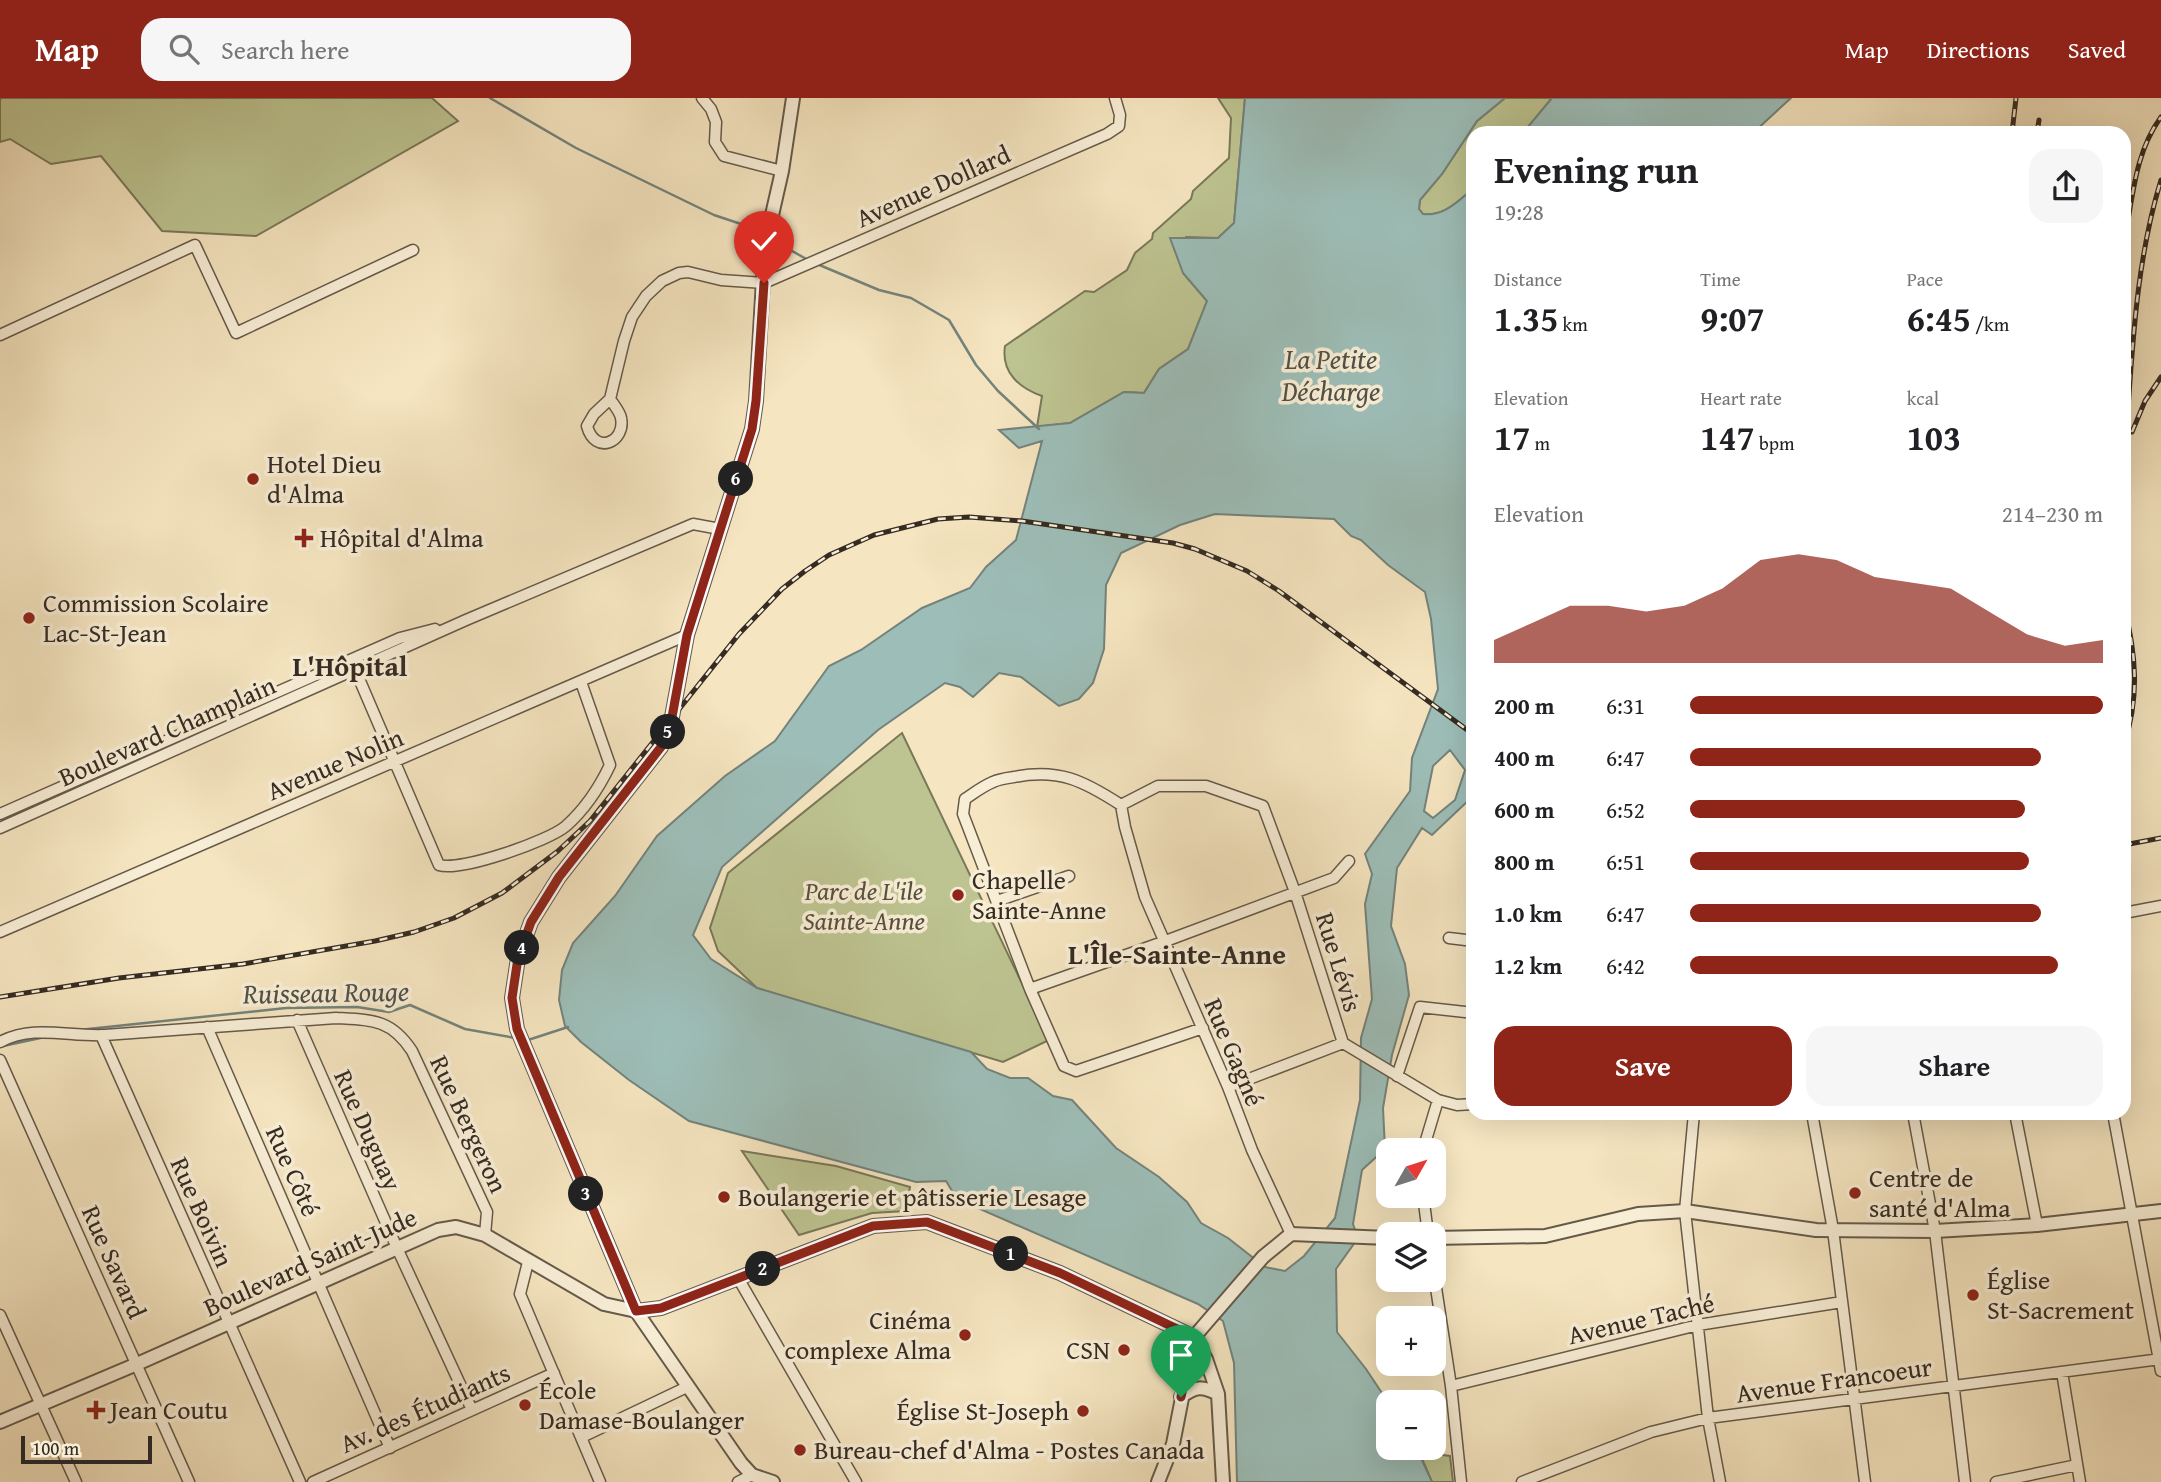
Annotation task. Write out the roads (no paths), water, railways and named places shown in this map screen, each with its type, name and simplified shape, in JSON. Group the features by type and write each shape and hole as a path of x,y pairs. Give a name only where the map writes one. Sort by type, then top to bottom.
{"street":[{"path":"702,98 711,109 716,122 715,142 724,156 782,172"},
{"path":"762,1479 741,1463 636,1311 517,1029 512,998 518,958 531,922 559,877 661,747 672,717 687,635 752,429 765,246 782,172 793,98"},
{"name":"Avenue Dollard","path":"764,283 1107,134 1119,126 1120,115 1115,98"},
{"path":"0,335 195,246 236,333 413,250"},
{"path":"610,399 632,317 646,296 662,281 688,272 721,280 764,283"},
{"name":"Boulevard Champlain","path":"0,814 693,524 720,528"},
{"name":"Avenue Nolin","path":"0,932 687,635"},
{"path":"353,665 439,864 444,866 465,866 548,837 566,825 601,783 610,765 582,682"},
{"name":"Boulevard Champlain","path":"0,828 353,665"},
{"path":"1121,805 1097,789 1071,777 1031,774 994,781 965,799 963,814 1030,989 1064,1066 1076,1071 1202,1028"},
{"name":"Rue Lévis","path":"1121,805 1158,786 1206,786 1264,806 1295,892 1343,1044"},
{"name":"Rue Gagné","path":"1121,805 1144,897 1228,1087 1252,1150 1297,1234"},
{"path":"1030,989 1163,943 1335,878 1349,861"},
{"path":"997,901 1069,876"},
{"path":"2131,912 2161,906"},
{"path":"1449,938 1466,940"},
{"path":"1397,1076 1420,1007 1466,1012"},
{"name":"Rue Bergeron","path":"297,1020 336,1017 369,1020 384,1024 401,1035 412,1051 487,1212 485,1235"},
{"path":"0,1042 13,1035 38,1031 101,1035 297,1020"},
{"name":"Rue Duguay","path":"297,1020 397,1248 472,1410"},
{"name":"Rue Côté","path":"207,1027 390,1448"},
{"name":"Rue Boivin","path":"101,1035 300,1482"},
{"path":"1228,1087 1343,1044 1438,1100 1466,1104"},
{"name":"Rue Savard","path":"0,1060 189,1482"},
{"path":"1427,1138 1438,1100"},
{"path":"1693,1120 1685,1211 1708,1418 1720,1482"},
{"path":"1813,1120 1833,1230 1865,1482"},
{"path":"1914,1120 1935,1231 1965,1482"},
{"path":"2016,1120 2037,1225"},
{"path":"2114,1120 2161,1371"},
{"path":"1446,1238 1545,1236 1638,1214 1685,1211 1815,1230 1935,1231 2037,1225 2161,1211"},
{"path":"636,1311 661,1308 873,1226 927,1222 1060,1273 1198,1332"},
{"name":"Boulevard Saint-Jude","path":"0,1422 438,1230 456,1227 485,1235 604,1304 636,1311"},
{"path":"1158,1482 1173,1444 1181,1397 1198,1332 1263,1258 1297,1234 1376,1238"},
{"path":"528,1262 520,1294 600,1482"},
{"path":"738,1279 856,1482"},
{"path":"1437,1292 1451,1387 1461,1482"},
{"name":"Avenue Taché","path":"1451,1387 1698,1325 1842,1302"},
{"path":"0,1315 75,1482"},
{"path":"1198,1332 1218,1394 1223,1482"},
{"name":"Avenue Francoeur","path":"1522,1482 1651,1432 1708,1418 2160,1359"},
{"path":"2062,1372 2080,1482"},
{"name":"Av. des Étudiants","path":"313,1482 554,1373"},
{"path":"582,1437 687,1387"},
{"path":"1181,1397 1195,1387 1204,1387 1218,1394"},
{"path":"1996,1482 2077,1465"},
{"path":"738,1482 762,1479"}],"water":[{"name":"La Petite Décharge","path":"1245,98 1505,98 1474,126 1466,126 1466,138 1442,174 1420,200 1419,209 1423,214 1431,214 1450,207 1466,194 1466,803 1432,835 1422,828 1397,868 1391,926 1405,964 1409,995 1392,1055 1383,1108 1384,1138 1376,1138 1376,1157 1362,1170 1353,1224 1358,1238 1336,1269 1337,1332 1380,1390 1376,1390 1376,1460 1422,1460 1432,1482 1237,1482 1234,1363 1223,1321 1198,1304 957,1199 946,1181 916,1182 689,1121 629,1080 581,1042 565,1026 559,1000 562,970 573,943 615,896 657,836 725,776 775,741 829,666 861,650 922,608 970,588 986,567 1016,540 1042,441 1019,448 999,430 1070,423 1124,392 1144,393 1159,369 1188,349 1207,301 1183,273 1170,238 1218,238 1234,223","holes":["1215,514 1334,519 1351,536 1361,540 1388,565 1425,592 1431,619 1438,689 1412,758 1410,791 1365,854 1372,874 1365,904 1372,999 1361,1038 1360,1100 1335,1218 1304,1256 1285,1271 1265,1267 1228,1238 1201,1223 1187,1202 1159,1177 1116,1148 1072,1100 1053,1096 1028,1078 1010,1078 987,1069 971,1052 757,988 711,959 693,935 722,867 878,730 945,683 960,687 973,697 999,673 1021,677 1059,706 1079,699 1093,683 1104,649 1106,585 1121,553 1180,525","1450,750 1465,770 1455,800 1433,818 1424,811 1433,766"]},
{"path":"1552,98 1791,98 1761,126 1529,126"}],"waterway":[{"path":"490,98 576,148 714,215 762,234"},
{"path":"771,239 808,260"},
{"path":"817,264 879,290 911,298 949,320 976,365 998,391 1039,429"},
{"name":"Ruisseau Rouge","path":"79,1030 286,1008 357,1007 389,1012 410,1005 465,1029 515,1038"},
{"name":"Ruisseau Rouge","path":"528,1040 568,1027"},
{"name":"Ruisseau Rouge","path":"3,1046 45,1037"}],"railway":[{"path":"2013,126 2016,98"},
{"path":"2131,204 2145,146 2161,117"},
{"path":"2038,126 2039,120"},
{"path":"2131,368 2139,284 2161,180"},
{"path":"2132,432 2145,401 2161,377"},
{"path":"0,997 119,978 243,964 375,941 414,932 454,918 502,893 558,851 590,821 739,634 782,589 829,555 874,535 938,519 969,517 1022,521 1173,543 1195,549 1247,571 1279,591 1466,729"},
{"path":"2131,641 2134,675 2131,715"},
{"path":"2131,844 2161,838"}],"place":[{"name":"Hotel Dieu d'Alma","path":"253,479"},
{"name":"Hôpital d'Alma","path":"304,538"},
{"name":"Commission Scolaire Lac-St-Jean","path":"29,618"},
{"name":"Chapelle Sainte-Anne","path":"958,895"},
{"name":"Centre de santé d'Alma","path":"1855,1193"},
{"name":"Boulangerie et pâtisserie Lesage","path":"724,1197"},
{"name":"Église St-Sacrement","path":"1973,1295"},
{"name":"Cinéma complexe Alma","path":"965,1335"},
{"name":"CSN","path":"1124,1350"},
{"name":"École Damase-Boulanger","path":"525,1405"},
{"name":"Jean Coutu","path":"96,1410"},
{"name":"Église St-Joseph","path":"1083,1411"},
{"name":"Bureau-chef d'Alma - Postes Canada","path":"800,1450"}],"district":[{"name":"L'Hôpital","path":"350,666"},
{"name":"L'Île-Sainte-Anne","path":"1177,954"}],"park label":[{"name":"Parc de L'ile Sainte-Anne","path":"864,906"}]}
